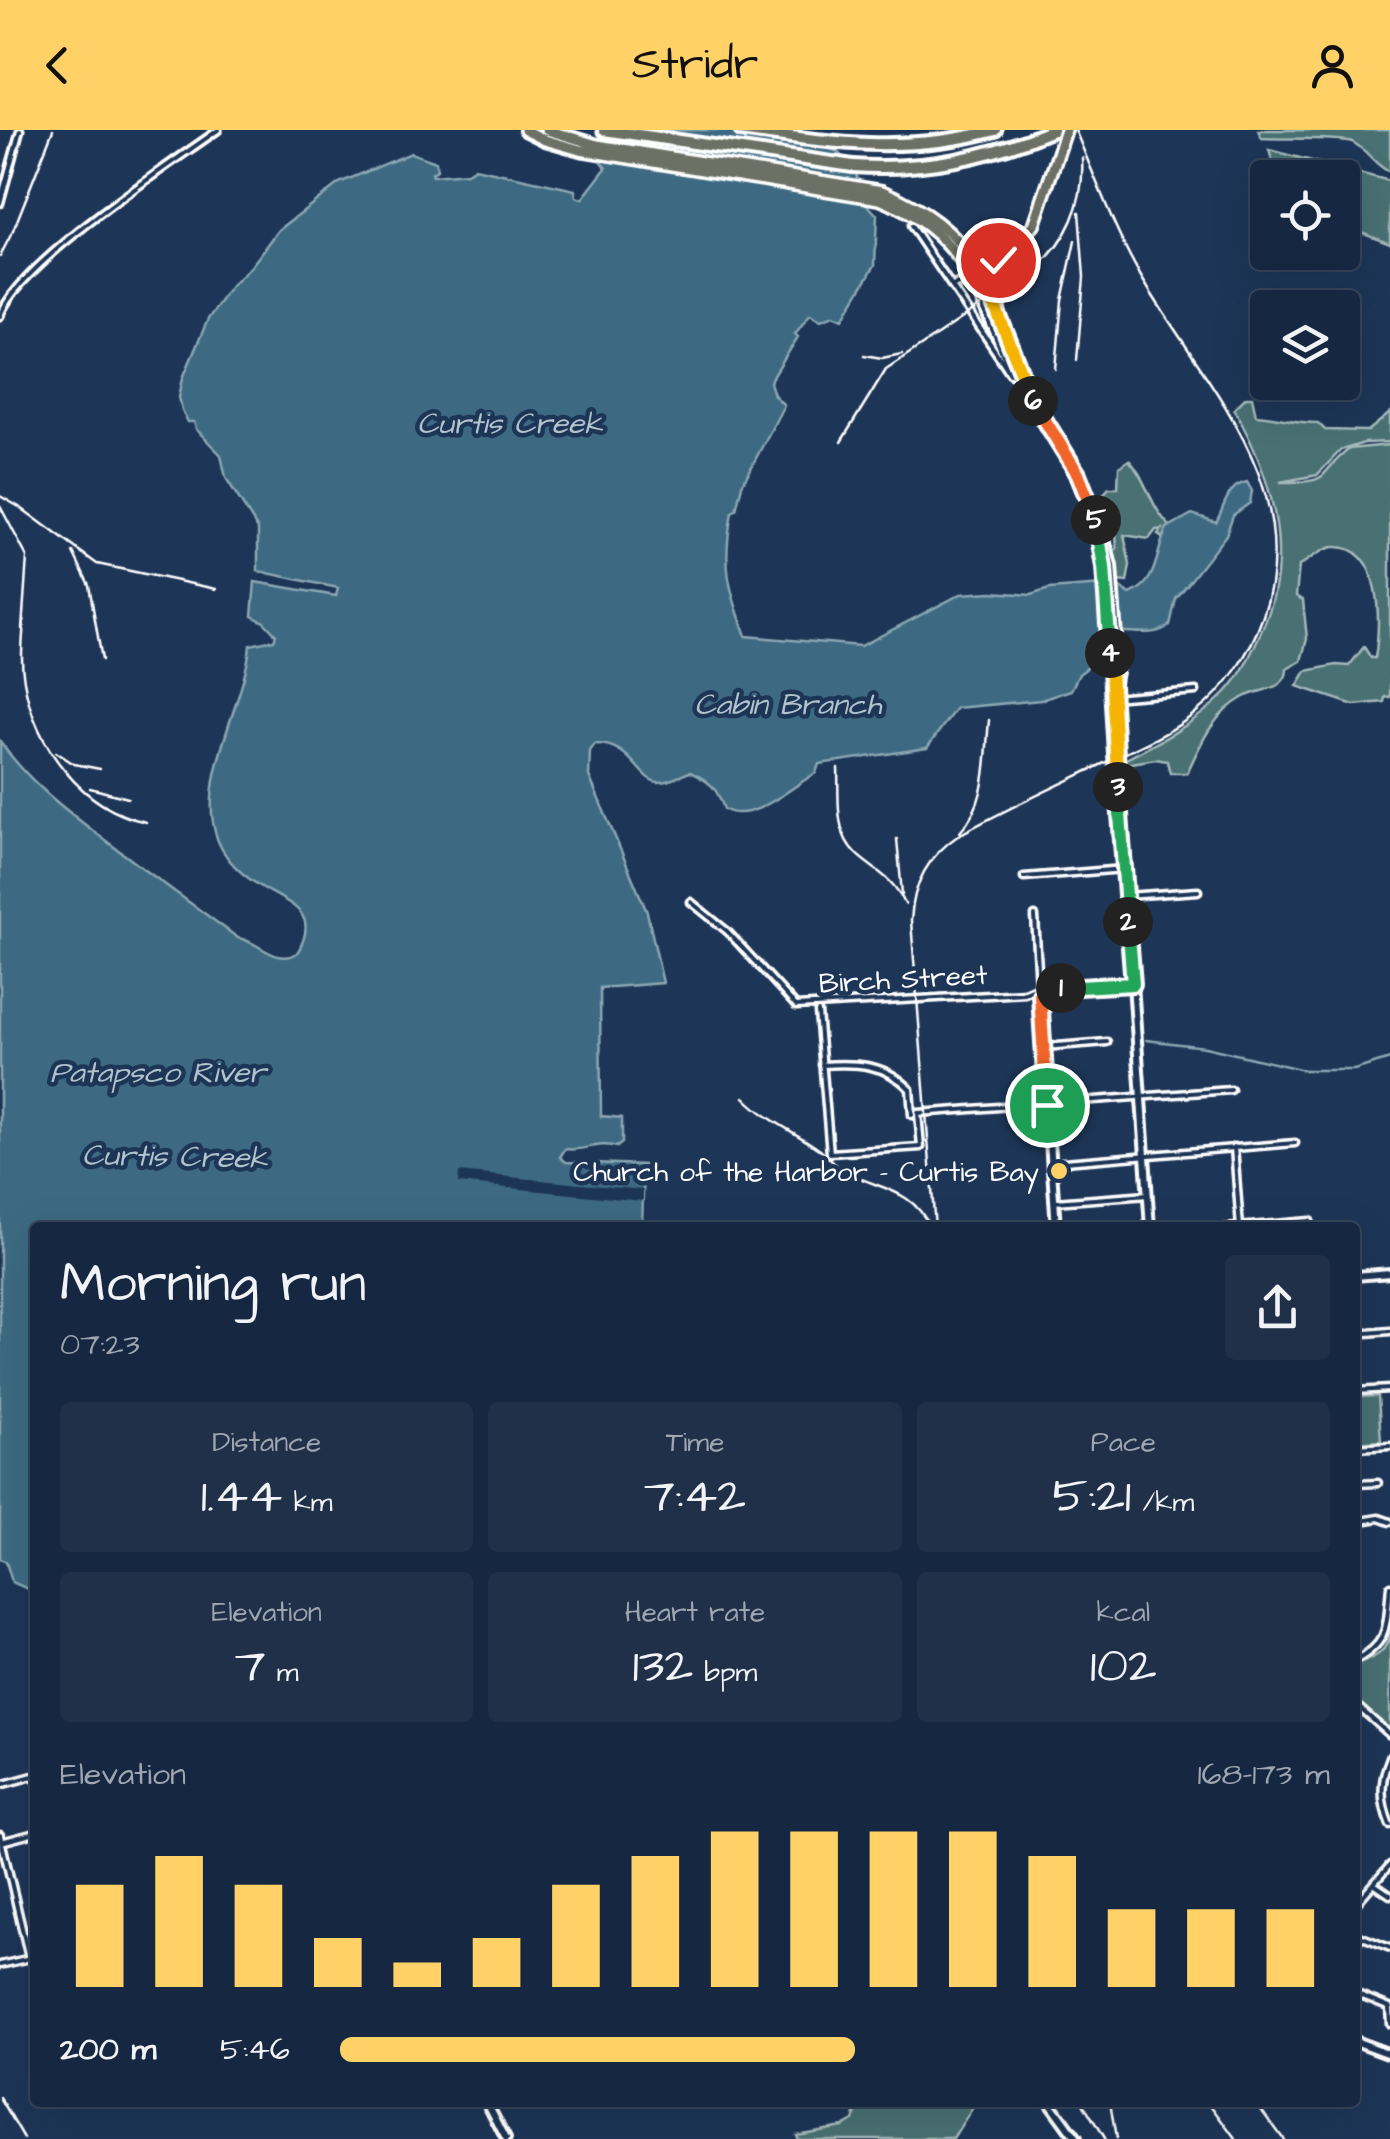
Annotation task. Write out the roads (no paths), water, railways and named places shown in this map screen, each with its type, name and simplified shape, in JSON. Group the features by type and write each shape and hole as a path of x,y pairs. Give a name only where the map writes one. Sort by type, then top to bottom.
{"highway":[{"path":"604,130 869,167 948,162 1000,150 1050,130"},
{"path":"741,130 835,144 893,146 945,142 995,130"}],"main road":[{"path":"524,130 597,146 867,187 921,210 962,245 979,254 1008,254"},
{"path":"973,274 1008,254 1034,225 1066,130"},
{"path":"547,134 596,153 866,195 892,204 924,222 973,274 1003,326 1032,400"},
{"path":"962,245 1016,380 1078,474 1098,526 1109,580 1118,667 1112,698 1150,1222"},
{"path":"1003,326 998,280 1017,246"},
{"path":"1118,984 1130,991 1138,1054"},
{"name":"Birch Street","path":"1040,989 1133,984"},
{"path":"1040,989 1056,1222"},
{"path":"1360,1276 1390,1274"},
{"path":"1360,2042 1390,2054"},
{"path":"490,2107 506,2139"},
{"path":"1053,2107 1076,2139"}],"street":[{"path":"0,203 20,130"},
{"path":"0,316 14,291 48,258 218,130"},
{"path":"1050,130 1060,148"},
{"path":"911,226 1016,380"},
{"path":"952,287 973,274"},
{"path":"1112,698 1196,690"},
{"path":"1024,877 1124,869"},
{"path":"1126,896 1198,892"},
{"name":"Birch Street","path":"691,902 727,931 796,1006 1040,989"},
{"path":"1035,916 1040,989"},
{"path":"818,1012 830,1153 920,1147 918,1114 1231,1090"},
{"path":"1044,1046 1107,1042"},
{"path":"822,1065 850,1063 884,1070 910,1089 912,1115"},
{"path":"1052,1163 1295,1142"},
{"path":"1234,1147 1240,1222"},
{"path":"1054,1202 1148,1194"},
{"path":"1298,1222 1310,1221"},
{"path":"1360,1334 1390,1331"},
{"path":"1360,1391 1390,1388"},
{"path":"1360,1448 1390,1446"},
{"path":"1360,1484 1378,1483"},
{"path":"1360,1521 1379,1518 1390,1522"},
{"path":"1360,1659 1375,1652 1384,1641 1390,1586"},
{"path":"1360,1708 1390,1735"},
{"path":"1390,1757 1381,1795 1390,1825"},
{"path":"0,1785 30,1779"},
{"path":"30,1834 0,1840 30,1950"},
{"path":"1360,1899 1390,1866"},
{"path":"1374,1884 1390,1896"},
{"path":"1360,1936 1390,1948"},
{"path":"0,1965 30,1958"},
{"path":"1360,1995 1389,2007 1390,2024"}],"water":[{"name":"Curtis Creek","path":"623,130 802,130 802,135 838,152 856,173 863,200 877,215 875,265 843,319 834,315 821,320 810,314 770,382 774,395 784,405 742,485 736,510 732,512 727,547 731,589 746,636 861,646 961,594 1031,595 1049,589 1116,584 1130,594 1151,575 1167,528 1192,514 1216,522 1230,493 1247,482 1252,491 1250,503 1233,515 1226,535 1176,599 1170,625 1159,631 1111,633 1102,637 1095,647 1092,664 1079,674 1071,690 1041,700 956,708 927,748 819,764 816,773 759,809 735,813 724,809 712,786 697,775 690,772 666,781 651,780 618,749 595,744 590,751 589,776 647,912 663,983 600,988 601,1116 622,1118 622,1143 617,1147 565,1149 560,1157 566,1162 644,1165 642,1222 30,1222 30,1590 12,1582 6,1562 0,1559 0,741 24,771 67,810 238,938 281,957 297,953 304,939 304,918 291,904 247,877 225,854 212,818 212,794 250,645 274,640 276,635 252,616 255,582 336,596 338,588 258,571 258,529 226,478 221,455 194,422 188,422 182,410 179,397 183,378 208,319 231,286 279,230 339,183 411,153 436,162 433,176 467,173 475,168 575,190 576,197 582,199 606,168 601,162"}],"waterway":[{"path":"1146,1040 1205,1047 1304,1070 1354,1070 1390,1059"}],"railway":[{"path":"0,256 53,130"},
{"path":"935,1222 911,921 915,894 924,872 959,835 1156,738 1206,704 1236,670 1251,644 1263,616 1273,568 1271,522 1260,478 1242,436 1140,275 1075,130"},
{"path":"841,442 886,369 1045,260 1064,235 1077,206 1082,158"},
{"path":"1077,360 1084,277 1079,212"},
{"path":"1056,369 1062,300 1075,241"},
{"path":"864,355 882,358 902,354"},
{"path":"0,496 97,564 216,589"},
{"path":"0,506 27,557 22,629"},
{"path":"73,552 89,585 102,660"},
{"path":"24,618 24,681 50,750 82,789 123,815 146,822"},
{"path":"960,832 980,794 989,720"},
{"path":"56,752 74,764 100,769"},
{"path":"838,768 839,814 846,840 891,883 905,904"},
{"path":"90,788 128,798"},
{"path":"897,839 902,894"},
{"path":"744,1097 843,1170 904,1197 927,1222"},
{"path":"0,2098 24,2139"},
{"path":"1085,2107 1104,2139"},
{"path":"1111,2107 1116,2139"},
{"path":"1213,2107 1236,2139"},
{"path":"1260,2107 1283,2139"}],"place":[{"name":"Church of the Harbor - Curtis Bay","path":"1059,1171"}],"water label":[{"name":"Cabin Branch","path":"788,704"},
{"name":"Patapsco River","path":"158,1072"}]}
